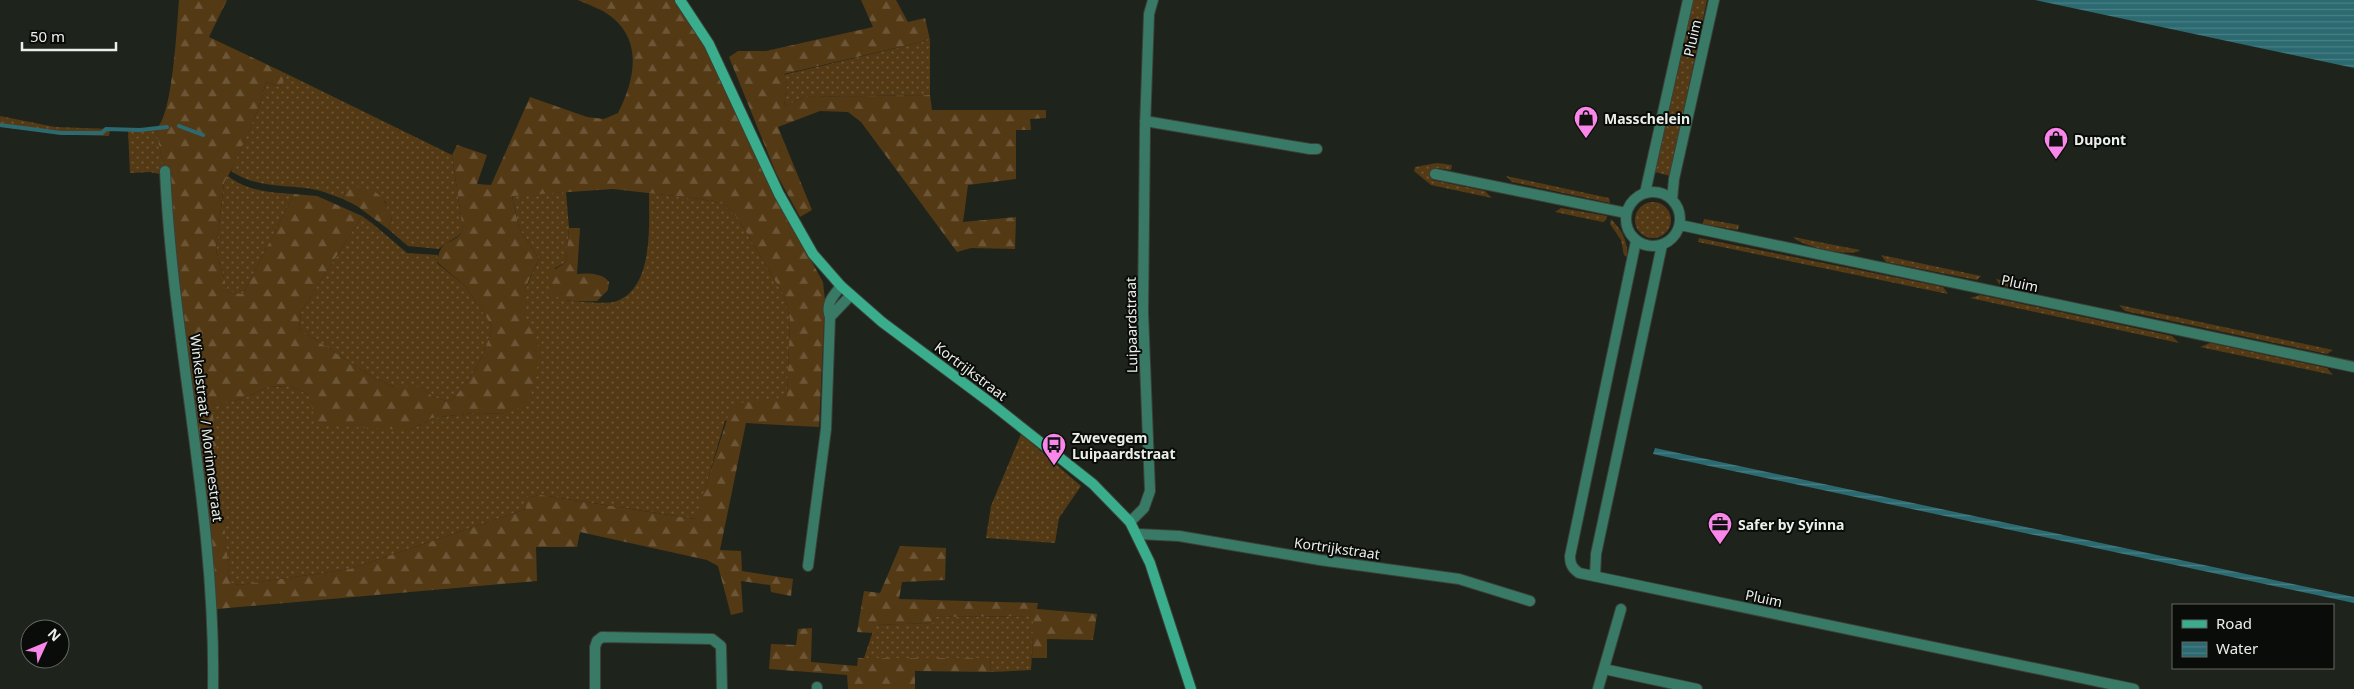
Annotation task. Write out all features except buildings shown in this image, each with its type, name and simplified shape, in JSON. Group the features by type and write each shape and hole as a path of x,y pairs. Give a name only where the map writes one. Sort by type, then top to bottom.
{"main road":[{"name":"Kortrijkstraat","path":"680,0 710,44 779,194 813,254 850,295 882,322 992,404 1093,484 1130,522 1138,534 1150,563 1191,689"}],"street":[{"name":"Luipaardstraat","path":"1130,522 1144,508 1150,491 1143,312 1145,121 1149,14 1152,0"},
{"name":"Pluim","path":"1645,193 1688,0"},
{"name":"Pluim","path":"1672,200 1674,179 1714,0"},
{"path":"1145,121 1310,150 1317,149"},
{"name":"Winkelstraat / Morinnestraat","path":"165,171 174,288 186,363 209,560 214,645 213,689"},
{"path":"1435,174 1626,213"},
{"path":"1645,193 1660,193 1672,200 1678,207 1680,225 1670,241 1662,246 1644,245 1636,241 1627,228 1626,213 1633,201 1645,193"},
{"name":"Pluim","path":"1680,225 2354,367"},
{"name":"Pluim","path":"1636,241 1570,556 1570,564 1574,570 1579,573 2134,689"},
{"path":"1595,576 1596,554 1662,246"},
{"path":"808,566 826,429 830,317 827,309 828,304 841,286"},
{"path":"830,317 850,295"},
{"name":"Kortrijkstraat","path":"1138,534 1179,536 1320,560 1459,579 1530,601"},
{"path":"1598,689 1621,609"},
{"path":"596,689 595,647 597,641 602,637 712,639 721,646 722,689"},
{"path":"1604,670 1697,689"}],"green space":[{"path":"179,0 227,0 209,37 287,74 280,87 266,82 260,105 234,165 224,183 216,250 228,292 243,294 294,194 317,196 362,216 301,312 299,329 373,377 394,387 422,387 433,397 450,402 476,367 486,347 492,326 465,286 437,262 441,248 459,236 463,231 452,155 457,145 487,155 477,184 491,185 530,97 587,117 604,119 618,113 628,89 633,63 629,39 613,18 578,0 675,0 710,53 779,203 823,282 825,300 819,427 746,423 720,550 741,551 742,571 793,579 791,596 771,592 770,585 741,581 743,612 731,615 718,566 707,560 580,532 577,547 536,547 537,581 217,609 166,181 156,129 162,121 170,89","holes":["613,189 701,199 723,204 737,217 785,297 790,320 787,397 732,404 695,519 541,495 524,498 526,509 350,569 239,585 230,583 212,406 242,399 268,387 290,386 309,395 316,425 410,430 432,418 474,413 505,414 523,406 531,395 541,352 536,337 524,316 523,304 528,282 539,259 519,228 512,196"]},
{"path":"861,0 896,0 908,22 925,18 930,40 784,74 787,83 784,107 804,97 930,95 932,110 1046,110 1046,118 1030,119 1031,130 1016,130 1016,179 968,185 963,222 1016,217 1015,249 971,248 957,252 861,122 848,112 820,111 778,127 812,210 800,217 776,173 729,57 738,51 766,51 873,27"},
{"path":"1691,0 1707,0 1670,176 1655,172"},
{"path":"930,40 930,95 804,97 784,107 787,83 783,75"},
{"path":"287,74 452,155 463,231 461,234 439,249 408,246 388,229 392,220 385,201 345,191 343,199 317,190 251,181 231,171 260,105 266,82 280,87"},
{"path":"0,116 55,127 110,129 109,136 75,135 0,127"},
{"path":"156,129 165,175 150,172 130,173 128,130"},
{"path":"1437,163 1452,165 1451,170 1436,168 1432,180 1485,191 1492,198 1431,185 1414,171 1415,167"},
{"path":"228,176 251,188 268,192 294,194 243,294 228,292 216,250 224,183"},
{"path":"1506,176 1609,198 1610,203 1512,182"},
{"path":"354,187 369,189 384,200 392,220 388,229 357,206 343,199 345,191"},
{"path":"566,192 569,228 566,262 555,268 567,301 600,303 617,301 629,294 638,283 647,253 649,237 649,193 701,199 723,204 737,217 785,297 790,320 787,397 725,421 696,519 541,495 525,498 526,509 350,569 239,585 230,583 211,406 242,399 268,387 290,386 309,395 410,430 432,418 474,413 505,414 536,337 524,316 523,301 527,286 539,259 519,228 512,195"},
{"path":"1653,202 1660,203 1666,207 1670,213 1670,227 1666,233 1660,237 1653,238 1646,237 1640,233 1636,227 1635,220 1636,213 1640,207 1646,203"},
{"path":"1561,208 1607,216 1603,222 1555,212"},
{"path":"362,216 407,253 438,255 437,263 465,286 492,326 486,347 476,367 450,402 433,397 422,387 394,387 373,377 299,329 301,312"},
{"path":"1611,219 1624,236 1627,246 1627,257 1624,255 1621,240 1610,224"},
{"path":"1704,219 1739,225 1738,230 1703,224"},
{"path":"569,228 580,228 577,274 599,275 609,282 608,290 597,301 565,300 549,291 548,274 566,262"},
{"path":"1793,237 1860,250 1848,253 1826,250 1805,244"},
{"path":"1699,238 1943,287 1948,294 1698,242"},
{"path":"1881,255 1981,276 1977,280 1886,262"},
{"path":"1996,279 2036,288 2031,291 2000,285"},
{"path":"1980,295 2172,336 2179,343 1970,298"},
{"path":"2119,305 2333,350 2327,354 2125,311"},
{"path":"2210,343 2327,368 2333,375 2200,347"},
{"path":"1021,434 1081,486 1059,518 1055,543 986,538 991,506"},
{"path":"900,546 946,548 945,580 902,582 899,599 1038,603 1037,609 1097,614 1093,640 1047,639 1047,658 1032,658 1033,616 934,617 933,623 876,625 873,633 857,632 864,591 880,593"},
{"path":"1034,616 1031,670 991,672 990,658 864,658 875,625 933,623 934,617"},
{"path":"812,628 811,662 857,666 858,658 990,658 991,672 915,671 915,689 848,689 847,675 769,669 771,644 796,645 798,629"}],"water":[{"path":"2035,0 2354,0 2354,68"},
{"path":"1655,448 2354,597 2354,603 1653,454"}],"waterway":[{"path":"0,125 61,133 102,133 106,129 140,130 167,127"},
{"path":"179,126 203,135"}],"place":[{"name":"Masschelein","path":"1586,139"},
{"name":"Dupont","path":"2056,160"},
{"name":"Zwevegem Luipaardstraat","path":"1054,466"},
{"name":"Safer by Syinna","path":"1720,545"}]}
